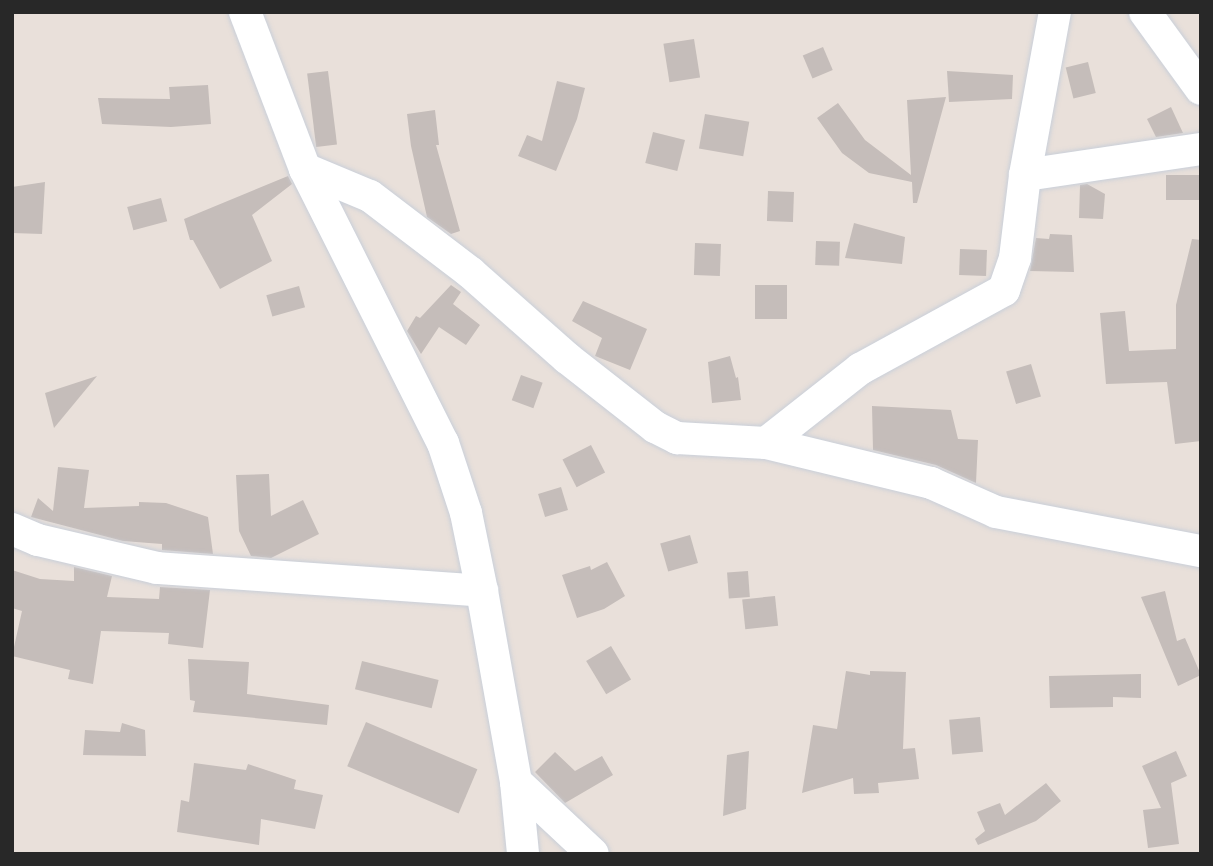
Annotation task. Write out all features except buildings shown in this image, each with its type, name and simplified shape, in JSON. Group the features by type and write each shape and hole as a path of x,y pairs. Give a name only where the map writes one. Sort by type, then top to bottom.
{"street":[{"path":"245,12 304,169 443,443 466,513 482,591 516,782 523,854"},
{"path":"766,443 860,369 1004,290 1015,258 1025,175 1055,12"},
{"path":"1145,12 1201,89"},
{"path":"1025,175 1201,149"},
{"path":"304,169 370,196 471,272 567,358 655,427 677,438 766,443 930,483 996,512 1201,551"},
{"path":"12,529 38,540 157,568 482,591"},
{"path":"516,782 593,854"}]}
